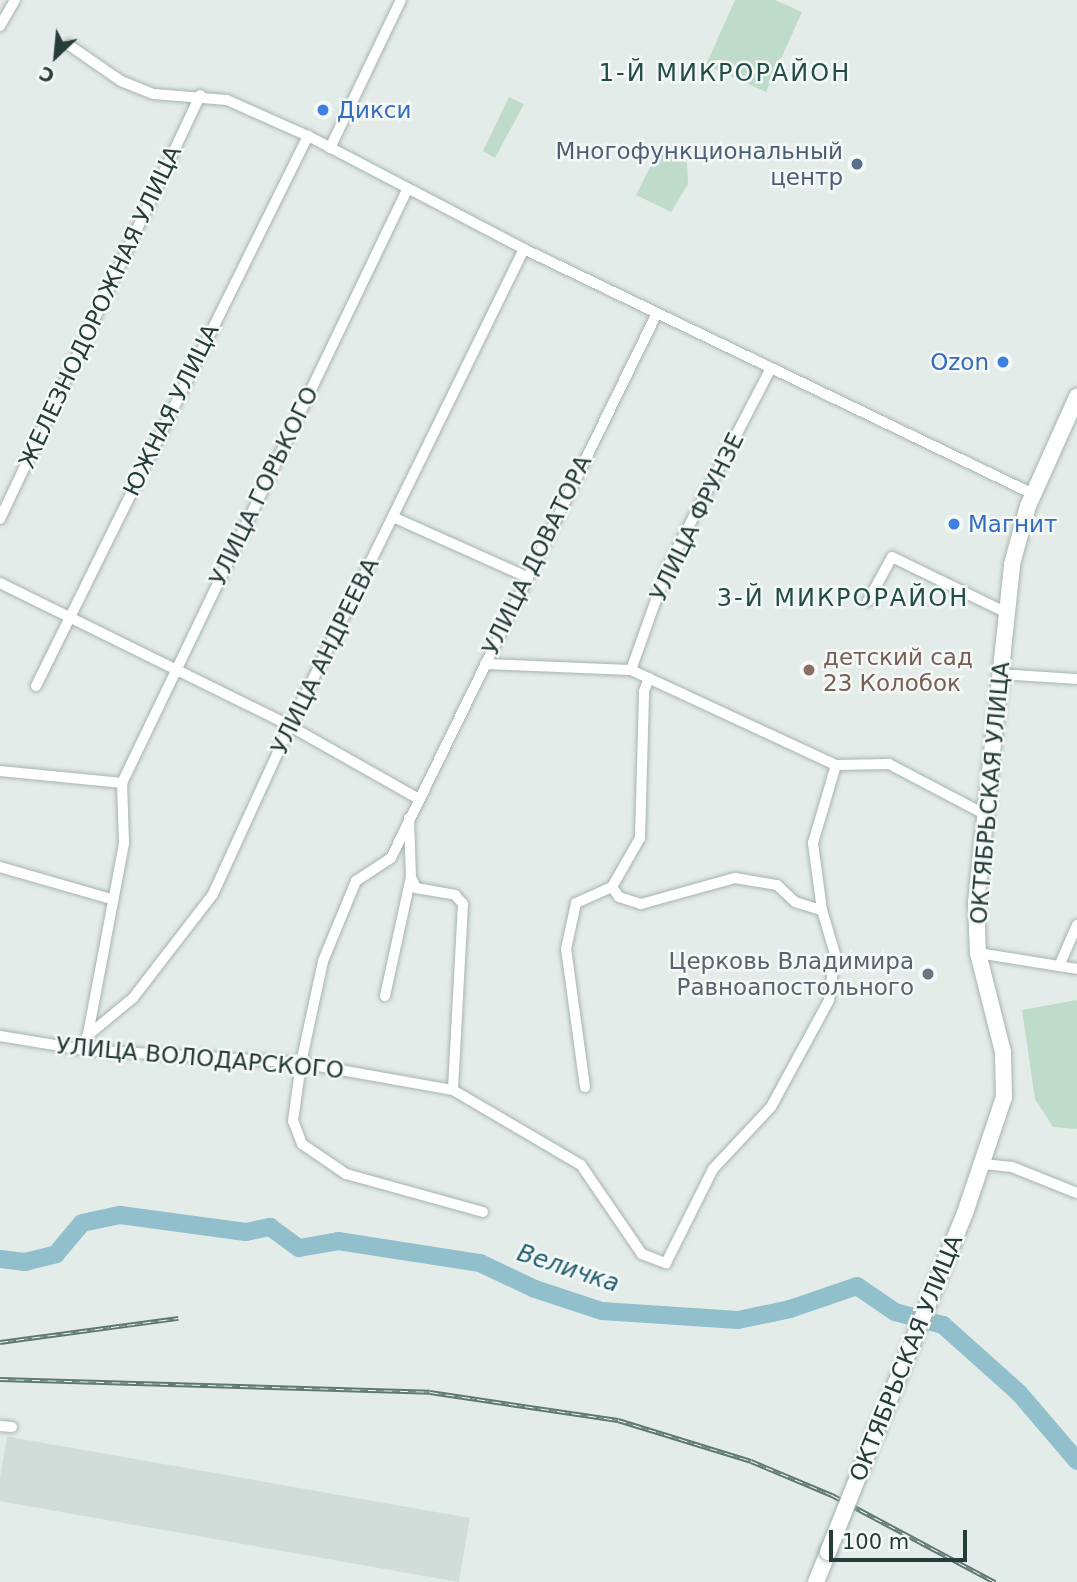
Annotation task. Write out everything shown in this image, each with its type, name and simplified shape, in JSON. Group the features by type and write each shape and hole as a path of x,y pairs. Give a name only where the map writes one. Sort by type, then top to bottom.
{"main road":[{"name":"ОКТЯБРЬСКАЯ УЛИЦА","path":"816,1582 983,1164 1004,1097 1003,1052 978,953 976,904 988,816 1012,564 1034,494 1077,397"}],"street":[{"path":"0,26 15,0"},
{"path":"330,149 401,0"},
{"path":"69,45 88,62 132,86 155,94 200,94 227,100 308,136 524,249 1034,494"},
{"name":"ЖЕЛЕЗНОДОРОЖНАЯ УЛИЦА","path":"0,519 200,94"},
{"name":"ЮЖНАЯ УЛИЦА","path":"36,686 308,136"},
{"name":"УЛИЦА ГОРЬКОГО","path":"122,783 407,190"},
{"name":"УЛИЦА АНДРЕЕВА","path":"88,1036 148,982 213,894 290,726 524,249"},
{"name":"УЛИЦА ДОВАТОРА","path":"484,1212 346,1174 302,1144 293,1121 301,1063 323,961 356,881 391,858 657,313"},
{"name":"УЛИЦА ФРУНЗЕ","path":"631,670 668,566 771,368"},
{"path":"393,517 527,577"},
{"path":"868,601 892,557 1007,613"},
{"path":"0,583 72,616 290,726 419,799"},
{"path":"485,664 631,670 836,765 889,764 988,816"},
{"path":"1001,674 1077,679"},
{"path":"585,1087 566,949 576,903 612,887 640,838 644,691 649,678"},
{"path":"612,887 619,897 641,904 735,878 777,885 795,902 822,910 813,843 836,765"},
{"path":"0,771 122,783 124,843 111,899 85,1050"},
{"path":"385,996 411,877 410,818"},
{"path":"0,867 111,899"},
{"path":"411,877 416,888 455,895 463,904 453,1090"},
{"name":"УЛИЦА ВОЛОДАРСКОГО","path":"0,1036 85,1050 301,1063 453,1090 581,1164 642,1254 666,1264 713,1168 771,1108 829,1000 835,954 822,910"},
{"path":"1059,966 1077,925"},
{"path":"978,953 1077,969"},
{"path":"983,1164 1012,1167 1077,1193"}],"shaded area":[{"path":"7,1436 470,1518 459,1582 0,1501 0,1477"}],"green space":[{"path":"735,0 775,0 802,12 766,92 706,65"},
{"path":"509,97 524,104 495,158 483,151"},
{"path":"660,147 687,163 688,184 671,212 636,195"},
{"path":"1077,1000 1077,1129 1053,1127 1035,1099 1022,1010"}],"waterway":[{"name":"Величка","path":"0,1259 25,1262 56,1254 82,1223 120,1215 246,1232 270,1227 299,1248 338,1241 480,1263 535,1289 602,1311 738,1320 790,1309 857,1286 895,1312 943,1325 1019,1393 1077,1461"},
{"name":"Величка","path":"1072,1455 1077,1450"}],"railway":[{"path":"0,1342 178,1318"},
{"path":"0,1379 430,1392 618,1420 751,1461 832,1495 995,1582"}],"place":[{"name":"Дикси","path":"323,110"},
{"name":"Многофункциональный центр","path":"857,164"},
{"name":"Ozon","path":"1003,362"},
{"name":"Магнит","path":"954,524"},
{"name":"детский сад 23 Колобок","path":"809,670"},
{"name":"Церковь Владимира Равноапостольного","path":"928,974"}],"district":[{"name":"1-Й МИКРОРАЙОН","path":"725,74"},
{"name":"3-Й МИКРОРАЙОН","path":"843,599"}]}
